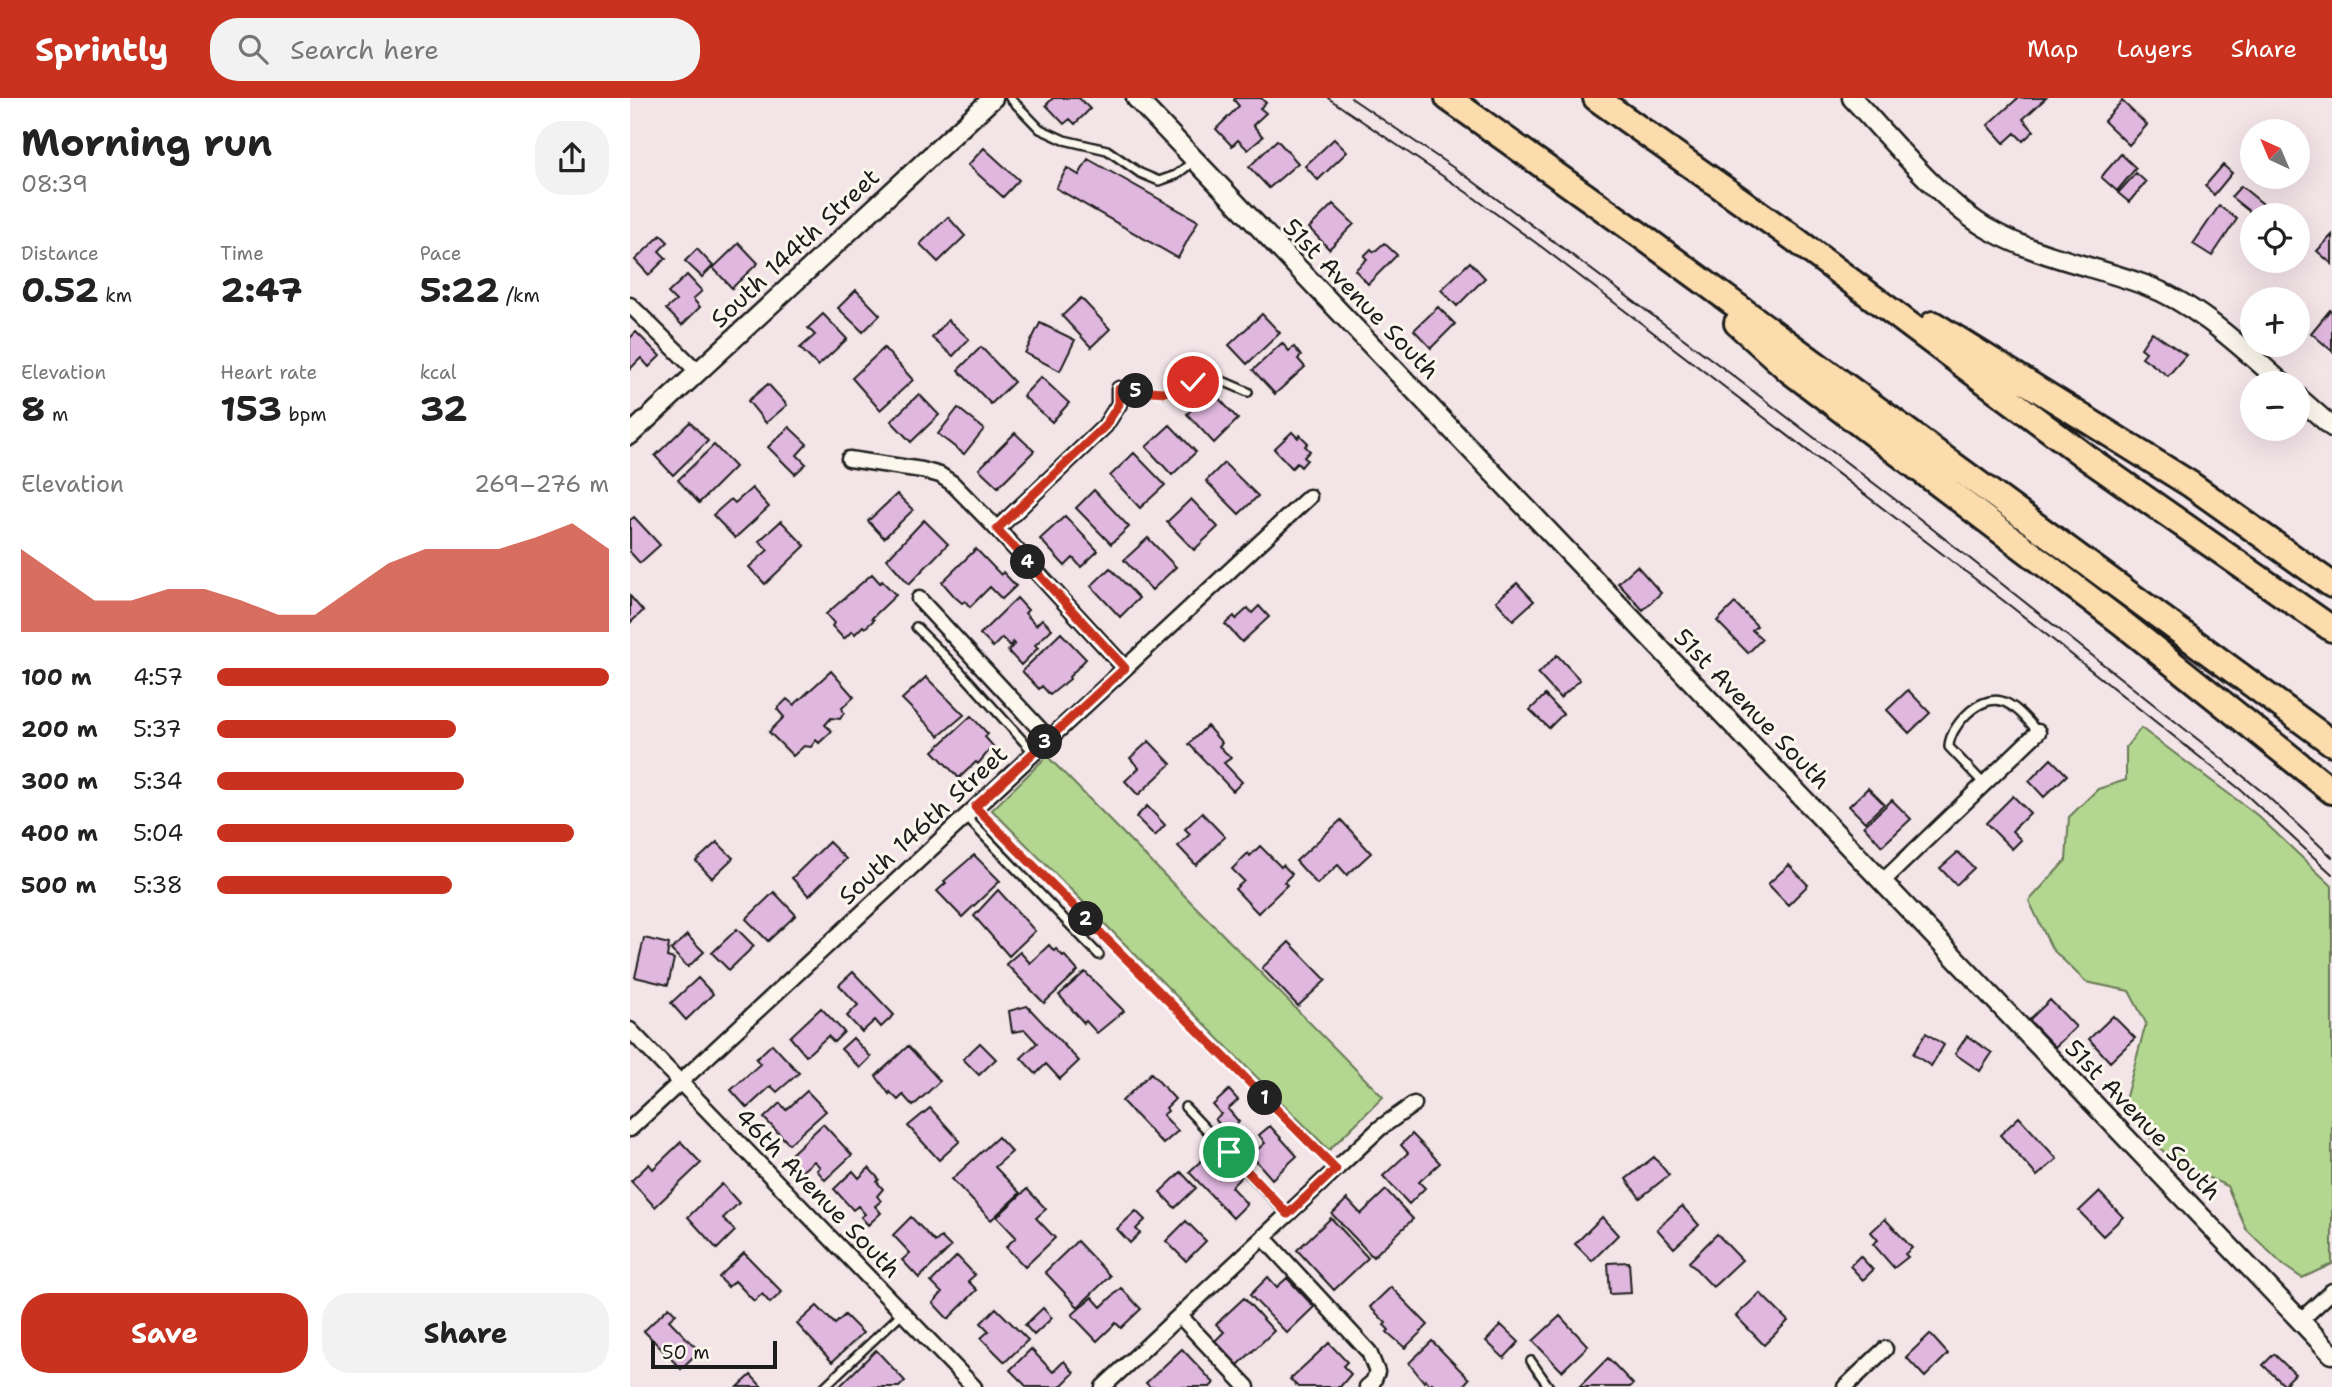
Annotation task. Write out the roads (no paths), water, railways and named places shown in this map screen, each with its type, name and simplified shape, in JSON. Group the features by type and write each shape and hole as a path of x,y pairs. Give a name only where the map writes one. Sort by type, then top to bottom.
{"highway":[{"path":"1448,98 1643,237 2332,743"},
{"path":"1596,98 1793,237 2086,457 2332,629"},
{"path":"1643,237 1790,371 2111,614 2332,791"},
{"path":"1793,237 2190,484 2332,584"}],"street":[{"name":"South 144th Street","path":"630,435 993,98"},
{"name":"51st Avenue South","path":"1136,98 2332,1354"},
{"path":"1852,98 1954,203 1989,230 2046,254 2148,286 2192,309 2268,371"},
{"path":"630,305 698,372"},
{"path":"997,529 1105,426 1119,404 1119,389"},
{"path":"2310,408 2332,427"},
{"path":"849,459 940,475 952,483 1125,668"},
{"name":"South 146th Street","path":"630,1129 1308,497"},
{"path":"919,599 1049,739"},
{"path":"1882,882 2038,732"},
{"name":"46th Avenue South","path":"630,1030 974,1387"},
{"path":"1103,1387 1380,1128 1414,1104"},
{"path":"1264,1238 1370,1352 1377,1371 1373,1382 1367,1387"},
{"path":"2300,1321 2332,1291"},
{"path":"1180,1316 1247,1387"},
{"path":"1844,1387 1885,1349"}],"lane":[{"path":"1010,98 1040,128 1064,139 1107,150 1140,173 1159,181 1176,175 1195,160"},
{"path":"1119,389 1165,392 1211,376 1248,392"},
{"path":"916,627 1034,753"},
{"path":"1984,784 1949,747 1949,737 1959,720 1985,702 2000,700 2021,712 2038,732"},
{"path":"971,812 1099,955"},
{"path":"1185,1107 1288,1214"},
{"path":"824,1387 903,1313"},
{"path":"1531,1361 1549,1387"}],"tram line":[{"path":"1328,98 1543,248 2013,608 2241,790 2332,874"},
{"path":"1351,98 1470,179 1901,504 2215,753 2266,795 2332,857"}]}
